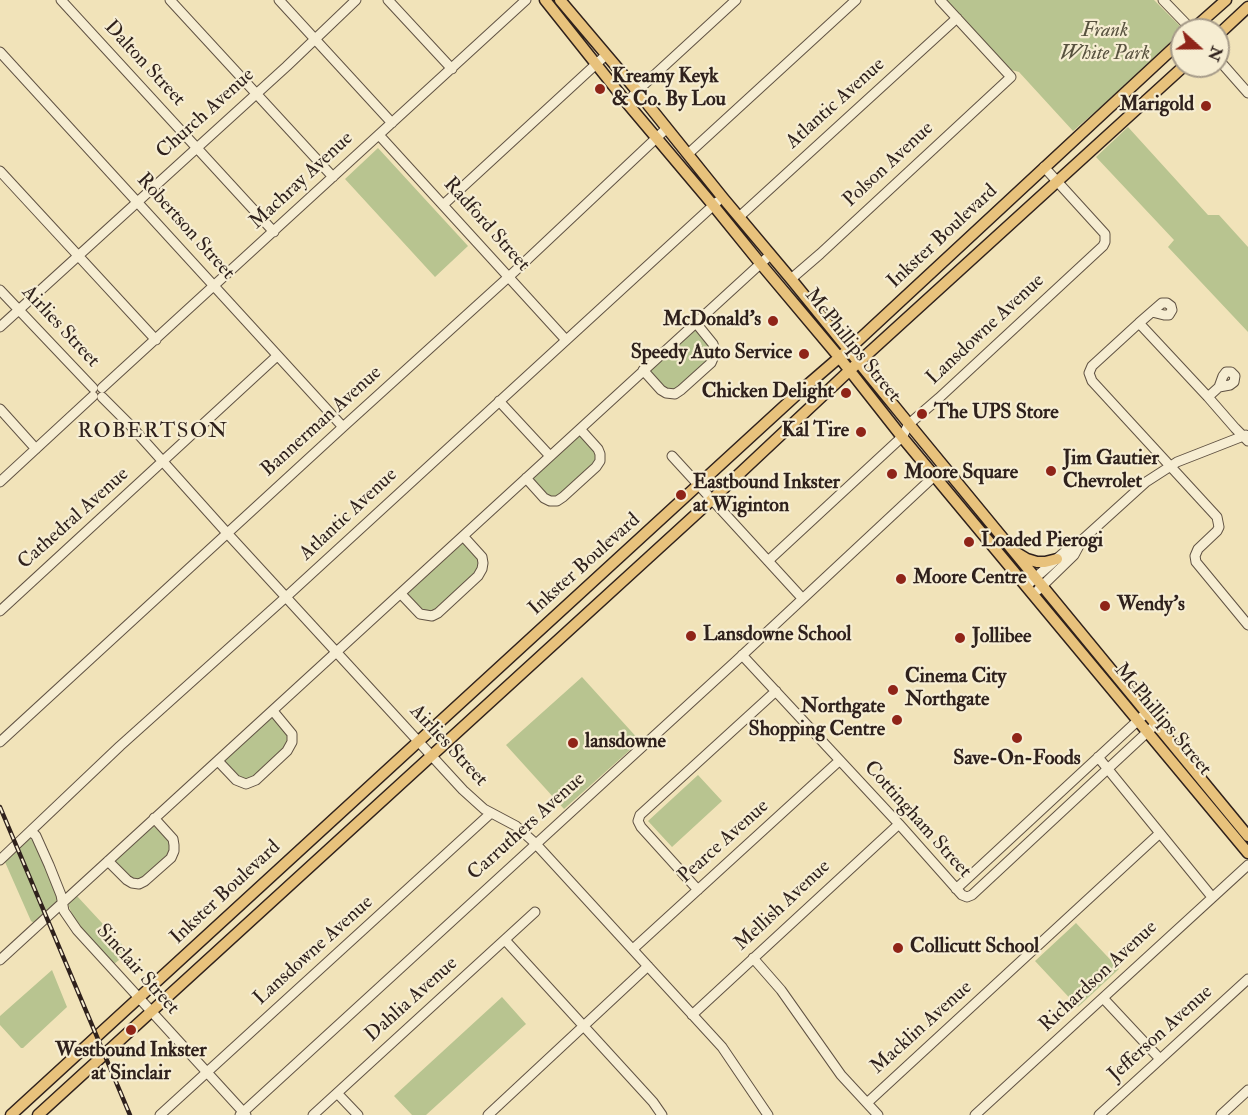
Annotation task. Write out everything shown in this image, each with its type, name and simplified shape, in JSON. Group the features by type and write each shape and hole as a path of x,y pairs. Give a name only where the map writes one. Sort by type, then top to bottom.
{"main road":[{"name":"McPhillips Street","path":"544,0 934,475 1034,586 1152,728 1248,836"},
{"name":"McPhillips Street","path":"560,0 1012,550 1034,586"},
{"path":"1206,18 1226,0"},
{"path":"1230,24 1248,7"},
{"name":"Inkster Boulevard","path":"11,1115 849,349 1170,51"},
{"name":"Inkster Boulevard","path":"38,1115 712,499 849,370 1171,78"},
{"path":"1012,550 1037,562 1057,559"},
{"name":"McPhillips Street","path":"1152,728 1248,852"}],"street":[{"name":"Dalton Street","path":"61,0 274,232"},
{"path":"170,0 333,177"},
{"path":"279,0 392,123"},
{"name":"Church Avenue","path":"0,327 356,0"},
{"path":"388,0 452,69"},
{"name":"Machray Avenue","path":"0,482 526,0"},
{"path":"627,103 637,91 736,0"},
{"path":"688,154 856,0"},
{"path":"940,0 957,18"},
{"path":"1163,0 1180,18"},
{"name":"Polson Avenue","path":"791,279 1011,77 957,18"},
{"name":"Atlantic Avenue","path":"739,217 957,18"},
{"name":"Robertson Street","path":"0,52 343,427"},
{"path":"443,205 606,55"},
{"path":"1230,73 1248,93"},
{"name":"Bannerman Avenue","path":"0,742 508,277 667,128"},
{"name":"Radford Street","path":"379,135 566,340"},
{"name":"Lansdowne Avenue","path":"768,561 903,436 909,424 1103,246 1105,234 1044,167"},
{"path":"0,171 156,340"},
{"name":"Atlantic Avenue","path":"1,856 723,198"},
{"path":"0,960 770,255"},
{"name":"Airlies Street","path":"0,290 164,461 227,533 474,801 516,826 536,843 722,1047 768,1115"},
{"path":"1152,312 1092,366 1089,373 1092,381 1217,517 1219,527 1198,549 1195,556 1196,562 1248,625"},
{"path":"643,370 666,393 675,394 681,390 711,363 714,356 713,344 696,323"},
{"path":"1034,586 1057,559 1082,540 1146,482 1177,462 1246,437 1139,323"},
{"name":"Cathedral Avenue","path":"0,611 278,356"},
{"path":"1208,397 1219,387"},
{"path":"500,401 550,456"},
{"path":"0,409 36,449"},
{"path":"526,478 544,498 556,501 563,497 596,467 600,460 598,448 580,429"},
{"path":"672,456 802,598"},
{"name":"Carruthers Avenue","path":"243,1114 944,467"},
{"path":"401,594 420,614 432,616 478,576 482,569 482,557 463,536"},
{"path":"1034,586 1074,555 1082,540"},
{"name":"Cottingham Street","path":"742,655 956,889 967,897 972,896 1108,770"},
{"path":"698,890 641,827 638,821 640,815 776,692"},
{"path":"218,761 236,780 246,783 256,780 287,751 292,742 292,734 273,711"},
{"path":"956,889 1142,716"},
{"path":"1108,770 1152,728"},
{"path":"1098,758 1212,897"},
{"name":"Pearce Avenue","path":"633,949 839,761"},
{"name":"Lansdowne Avenue","path":"160,1115 491,813"},
{"path":"108,861 127,880 139,884 145,882 171,858 174,851 172,839 154,818"},
{"name":"Mellish Avenue","path":"692,1015 898,824"},
{"name":"Sinclair Street","path":"31,831 36,836 63,903 64,911 77,930 243,1114"},
{"name":"Macklin Avenue","path":"867,1103 1160,833"},
{"name":"Richardson Avenue","path":"975,1115 1248,865"},
{"name":"Dahlia Avenue","path":"313,1115 535,912"},
{"path":"505,940 662,1115"},
{"path":"753,958 781,990 841,1075 878,1115"},
{"path":"488,1115 648,966"},
{"name":"Jefferson Avenue","path":"1099,1115 1248,979"},
{"path":"1103,998 1160,1059"},
{"path":"1221,1115 1248,1090"},
{"path":"337,1093 358,1115"}],"green space":[{"name":"Frank White Park","path":"944,0 1154,0 1172,18 1170,18 1170,42 1073,131 1019,72 1008,69"},
{"path":"1128,127 1208,215 1219,215 1248,247 1248,332 1168,247 1174,240 1096,157"},
{"path":"378,148 468,246 435,277 345,179"},
{"path":"694,331 698,331 712,348 711,359 674,390 665,388 651,374 651,370"},
{"path":"579,436 583,436 595,449 597,460 556,498 547,496 533,482 533,478"},
{"path":"462,544 466,544 479,561 478,572 434,612 425,613 407,597 407,593"},
{"name":"lansdowne","path":"582,677 640,741 564,809 506,745"},
{"path":"270,718 274,719 288,736 287,746 251,779 242,780 225,766 224,760"},
{"path":"698,775 722,801 672,847 648,821"},
{"path":"153,826 167,838 170,851 140,880 132,880 115,864 115,860"},
{"path":"26,840 34,840 58,900 34,923 31,921 5,862"},
{"path":"77,896 127,950 124,956 114,964 76,924 68,904"},
{"path":"1076,923 1119,969 1078,1007 1035,961"},
{"path":"52,970 67,1007 21,1048 0,1025 0,1016"},
{"path":"502,997 526,1024 426,1115 412,1115 394,1096"}],"railway":[{"path":"0,807 130,1115"}],"place":[{"name":"Kreamy Keyk & Co. By Lou","path":"600,89"},
{"name":"Marigold","path":"1206,106"},
{"name":"McDonald's","path":"773,321"},
{"name":"Speedy Auto Service","path":"804,354"},
{"name":"Chicken Delight","path":"846,393"},
{"name":"The UPS Store","path":"922,414"},
{"name":"Kal Tire","path":"861,432"},
{"name":"Jim Gautier Chevrolet","path":"1051,471"},
{"name":"Moore Square","path":"892,474"},
{"name":"Eastbound Inkster at Wiginton","path":"681,495"},
{"name":"Loaded Pierogi","path":"969,542"},
{"name":"Moore Centre","path":"901,579"},
{"name":"Wendy's","path":"1105,606"},
{"name":"Lansdowne School","path":"691,636"},
{"name":"Jollibee","path":"960,638"},
{"name":"Cinema City Northgate","path":"893,690"},
{"name":"Northgate Shopping Centre","path":"897,720"},
{"name":"Save-On-Foods","path":"1017,738"},
{"name":"lansdowne","path":"573,743"},
{"name":"Collicutt School","path":"898,948"},
{"name":"Westbound Inkster at Sinclair","path":"131,1030"}],"district":[{"name":"ROBERTSON","path":"153,432"}]}
